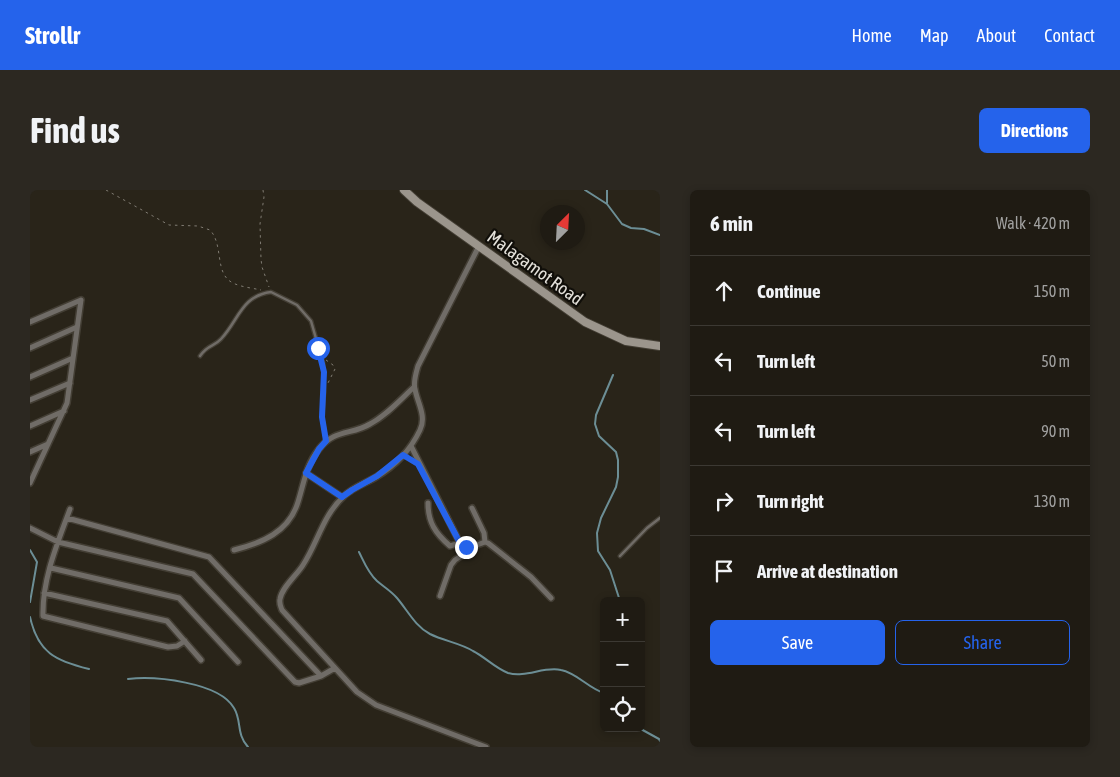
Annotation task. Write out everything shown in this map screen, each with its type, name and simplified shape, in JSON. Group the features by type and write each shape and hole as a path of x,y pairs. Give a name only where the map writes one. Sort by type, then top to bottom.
{"street":[{"name":"Malagamot Road","path":"404,190 417,202 585,322 626,341 660,346"},
{"path":"478,246 421,358 414,387 422,416 422,424 411,446 385,471 342,497 330,511 311,552 280,599 280,604 282,610 357,692 376,705 486,747"},
{"path":"30,322 81,300 70,383 64,412 30,483"},
{"path":"30,348 78,327"},
{"path":"30,377 73,358"},
{"path":"30,400 70,383"},
{"path":"234,550 265,541 287,523 296,507 306,473 315,455 326,441 337,434 367,426 377,420 414,387"},
{"path":"30,426 64,412"},
{"path":"30,452 49,444"},
{"path":"411,446 460,543 466,547 473,547 485,542"},
{"path":"306,473 342,497"},
{"path":"428,503 428,515 436,532 450,546 460,543"},
{"path":"472,508 484,533 485,542 520,568 551,598"},
{"path":"70,509 58,542 44,593 43,616 168,647 177,646 185,642"},
{"path":"67,518 209,557 321,676"},
{"path":"30,528 58,542 193,574 295,682 299,683 321,676 335,668"},
{"path":"440,596 451,565 464,554 466,547"},
{"path":"51,568 179,598 238,662"},
{"path":"44,593 167,621 201,660"}],"lane":[{"path":"200,356 205,348 219,342 223,338 249,300 271,292 297,305 311,321 321,357 324,372 322,417 326,441"},
{"path":"620,556 660,518"}],"path":[{"path":"106,190 168,225 198,226 210,230 217,242 226,278 237,285 271,292"},
{"path":"263,190 264,197 260,224 261,259 271,292"},
{"path":"321,357 331,362 334,369 324,392"}],"waterway":[{"path":"585,190 607,204 622,224 660,235"},
{"path":"607,190 607,203"},
{"path":"613,375 596,415 595,424 599,436 616,452 618,477 616,487 601,518 597,533 598,551 610,570 619,597"},
{"path":"30,550 37,562 30,602"},
{"path":"359,552 374,578 395,596 416,623 430,634 468,648 508,673 521,674 548,669 561,670 572,674 600,692"},
{"path":"30,617 33,629 43,647 58,659 89,669"},
{"path":"128,679 169,680 215,692 226,699 234,708 240,732 248,747"},
{"path":"645,731 660,741"}],"route":[{"path":"318,348 324,372 322,417 326,441 311,461 306,473 342,497 385,471 403,455 418,464 460,543 466,547"}]}
